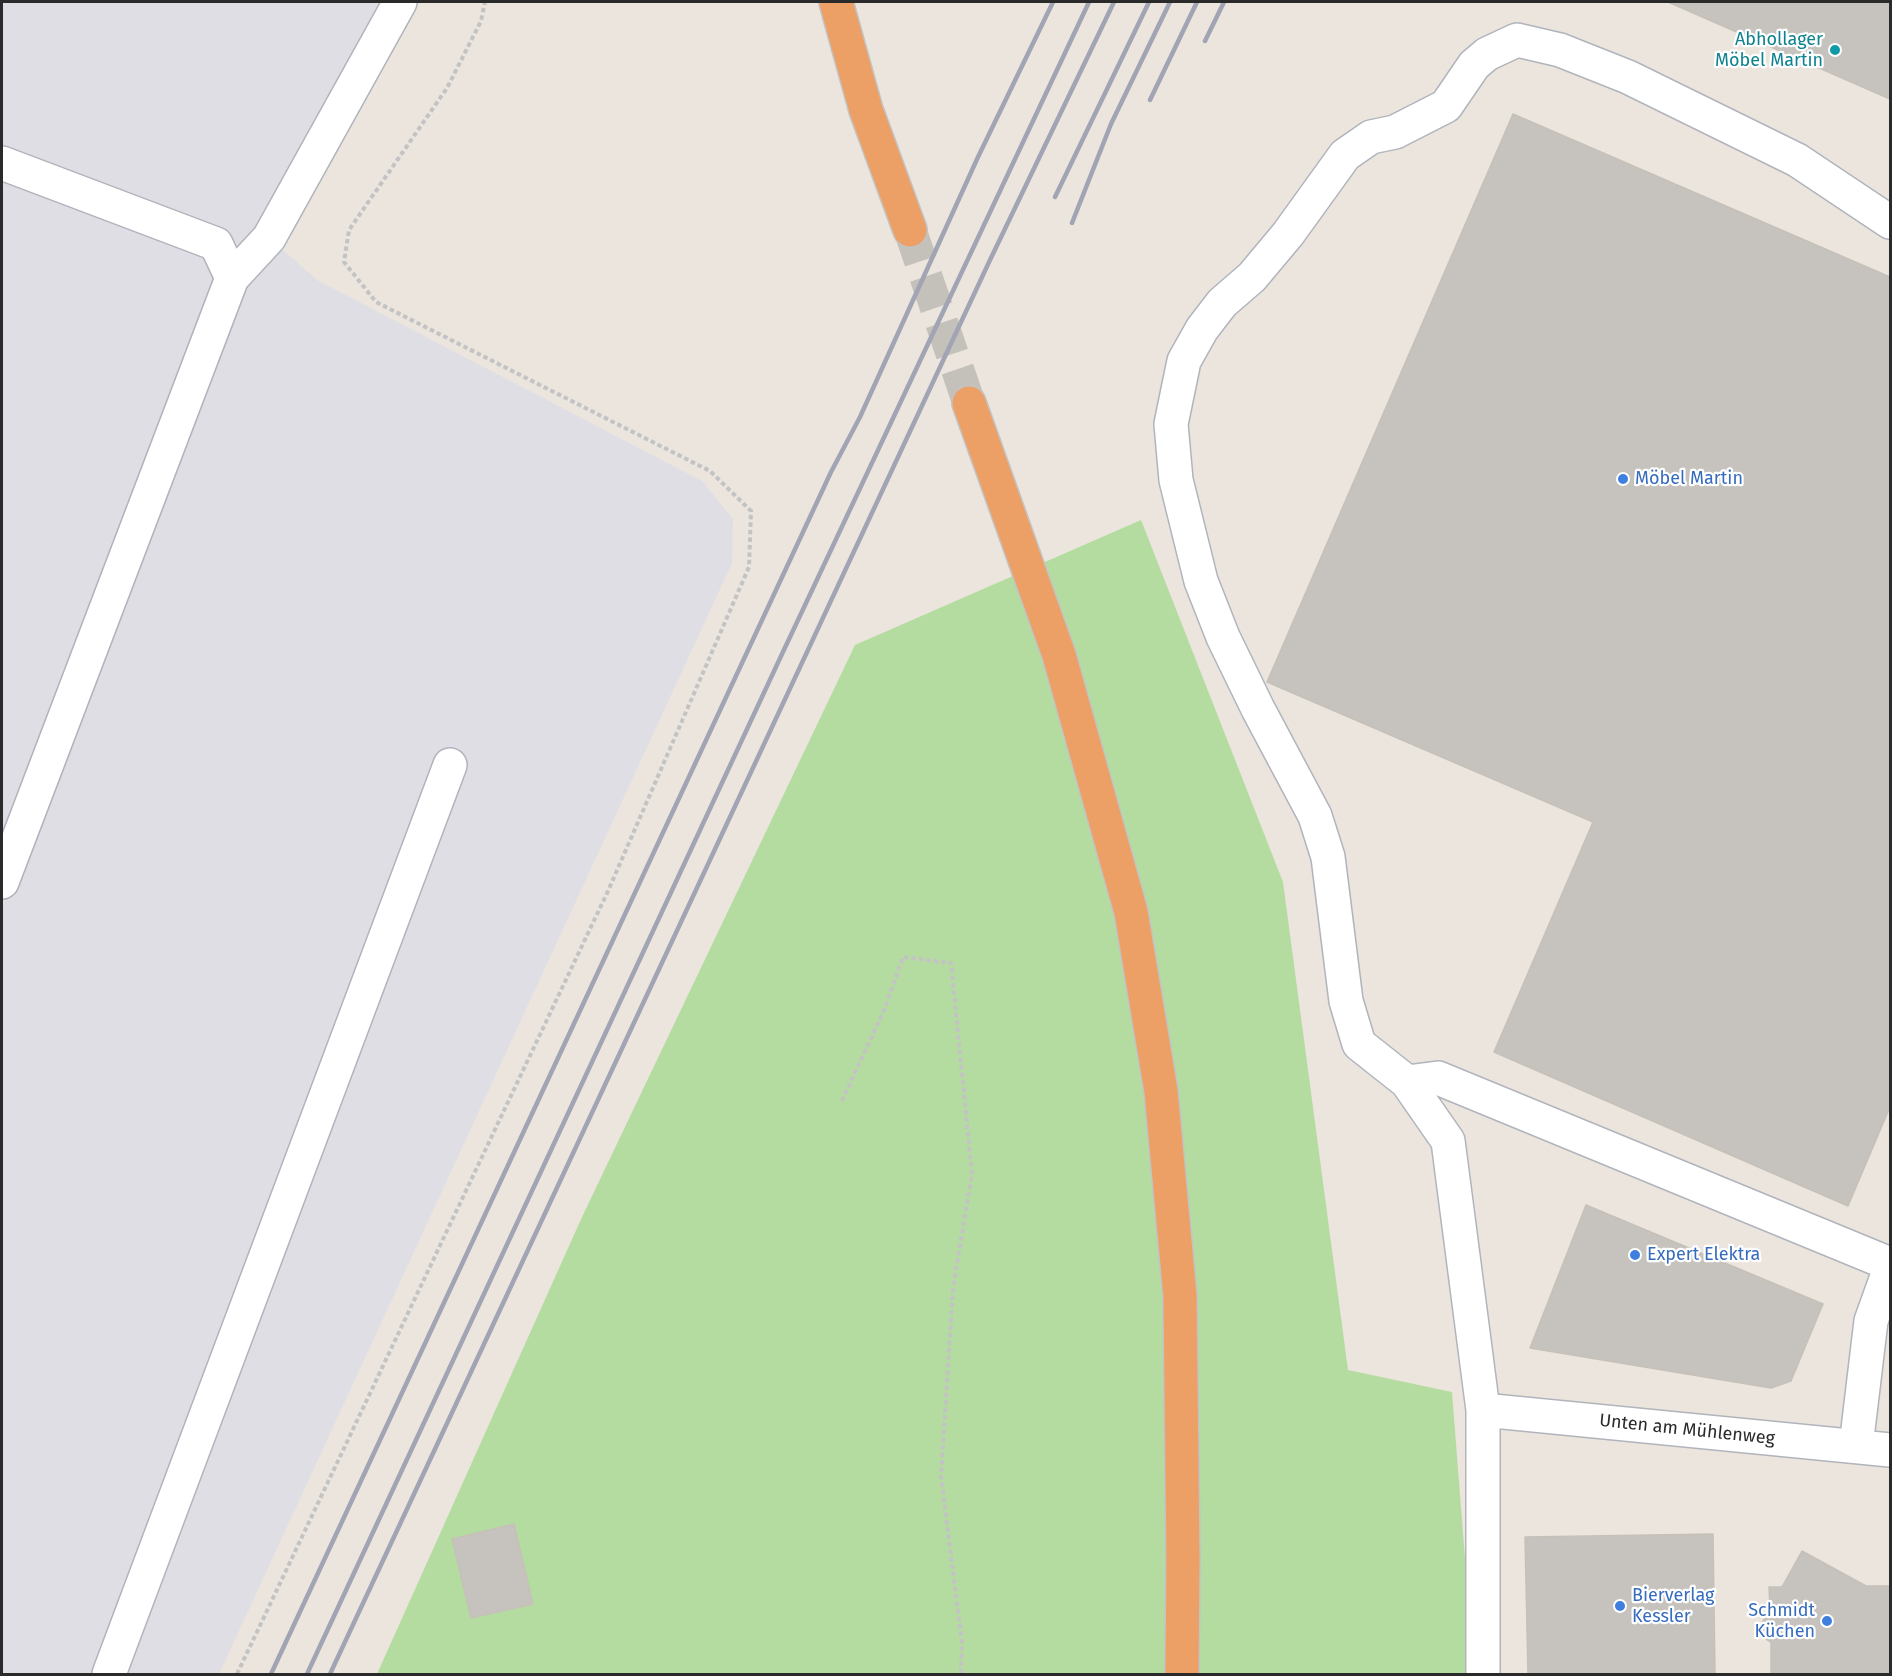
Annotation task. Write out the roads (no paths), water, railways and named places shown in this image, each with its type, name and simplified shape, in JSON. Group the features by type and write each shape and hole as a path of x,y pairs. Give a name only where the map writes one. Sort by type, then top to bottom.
{"highway":[{"path":"836,2 866,110 910,230"},
{"path":"969,403 1059,655 1131,912 1161,1091 1180,1296 1182,1674"},
{"path":"1177,1674 1183,1632"}],"street":[{"path":"2,882 232,278 268,238 400,2"},
{"path":"1483,1674 1483,1410 1448,1141 1407,1082 1359,1044 1346,1001 1328,857 1315,816 1233,657 1201,581 1176,480 1171,424 1184,361 1202,329 1222,303 1252,277 1288,234 1345,155 1371,137 1395,132 1446,106 1474,65 1487,54 1517,40 1560,50 1628,77 1797,160 1890,222"},
{"path":"2,163 216,244 232,278"},
{"path":"109,1674 450,765"},
{"path":"1407,1082 1438,1078 1890,1266 1883,1300 1871,1321 1856,1446"},
{"name":"Unten am Mühlenweg","path":"1483,1410 1890,1450"}],"tunnel":[{"path":"910,230 969,403"}],"railway":[{"path":"271,1674 831,472 860,417 978,157 1053,2"},
{"path":"307,1674 782,654 1089,2"},
{"path":"330,1674 990,260 1114,2"},
{"path":"1055,197 1149,2"},
{"path":"1072,223 1111,124 1170,2"},
{"path":"1150,100 1197,2"},
{"path":"1205,41 1224,2"}],"place":[{"name":"Abhollager Möbel Martin","path":"1835,50"},
{"name":"Möbel Martin","path":"1623,479"},
{"name":"Expert Elektra","path":"1635,1255"},
{"name":"Bierverlag Kessler","path":"1620,1606"},
{"name":"Schmidt Küchen","path":"1827,1621"}]}
